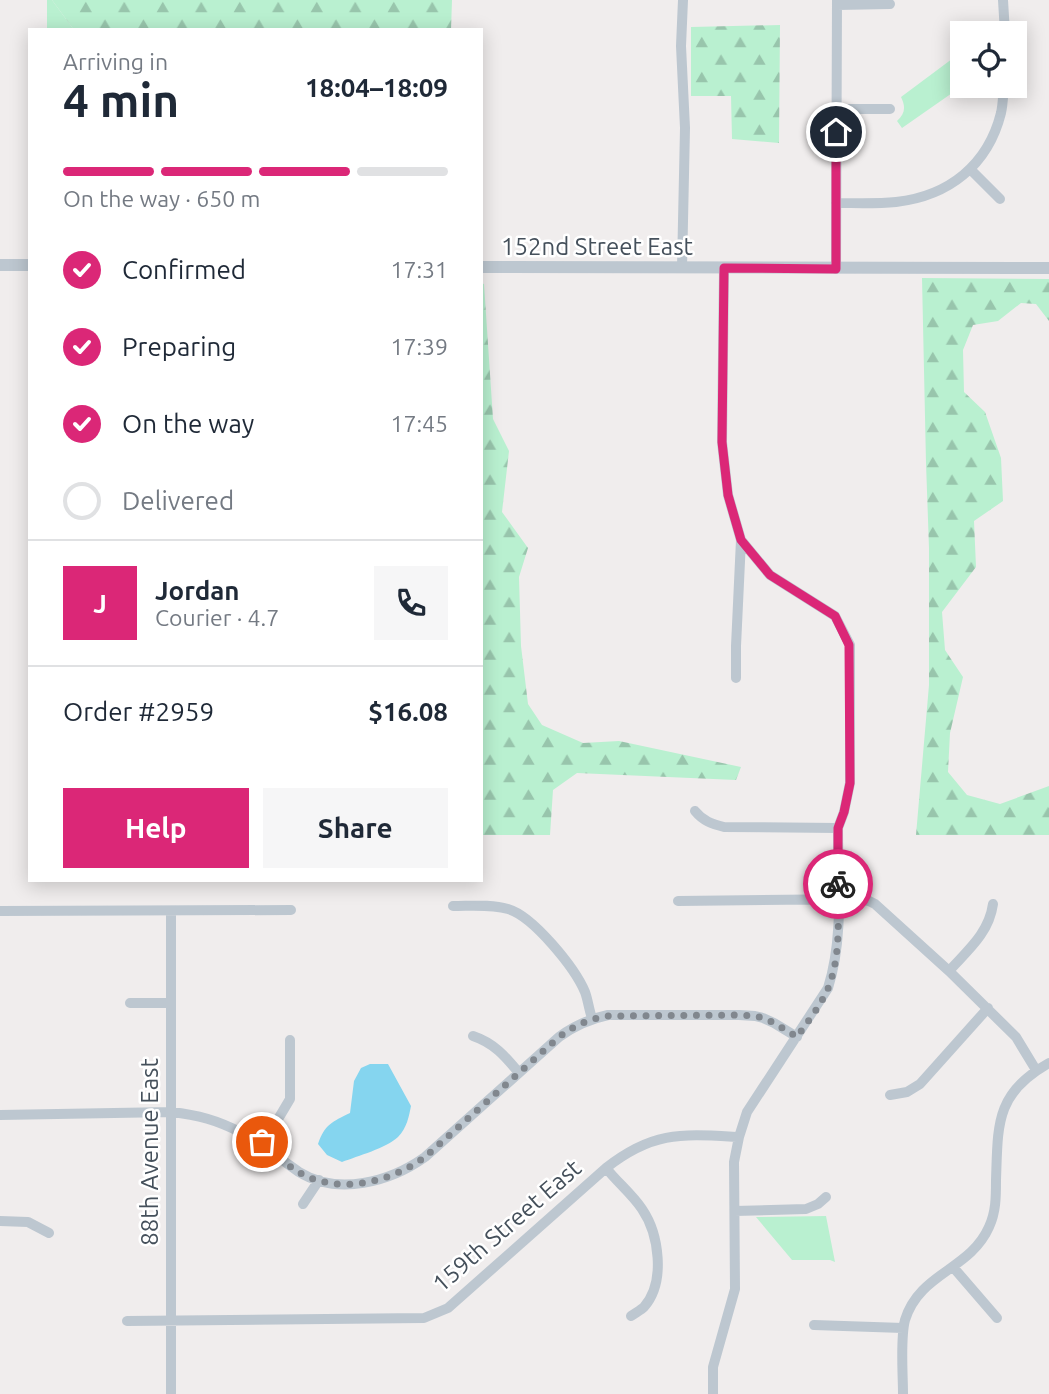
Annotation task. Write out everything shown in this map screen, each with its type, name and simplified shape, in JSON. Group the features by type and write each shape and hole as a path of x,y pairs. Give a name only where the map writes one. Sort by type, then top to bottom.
{"street":[{"path":"682,268 685,128 681,46 683,0"},
{"path":"1003,0 1004,21"},
{"path":"836,269 837,2 890,4"},
{"path":"836,203 910,200 948,186 971,170 991,141 1002,112 1003,98"},
{"path":"837,109 890,108"},
{"path":"971,170 1000,199"},
{"path":"0,265 28,265"},
{"name":"152nd Street East","path":"483,267 1049,268"},
{"path":"724,268 722,442 728,495 741,540 736,678"},
{"path":"713,1394 715,1358 735,1289 734,1162 739,1137 752,1104 821,1001 833,974 838,938 838,828 850,783 849,645 835,616 770,575 741,540"},
{"path":"695,811 710,824 724,827 838,828"},
{"path":"678,901 869,901 989,1009 1016,1037 1036,1070"},
{"path":"949,971 989,923 993,904"},
{"path":"453,906 496,906 520,913 536,926 565,961 586,994 592,1018"},
{"path":"0,911 291,910"},
{"name":"88th Avenue East","path":"171,911 171,1394"},
{"path":"130,1003 171,1003"},
{"path":"890,1094 907,1092 920,1084 989,1009"},
{"path":"0,1115 171,1112 196,1115 214,1120 262,1142 300,1173 335,1183 360,1184 413,1166 572,1027 592,1018 739,1015 763,1018 797,1037"},
{"path":"473,1036 498,1049 519,1073"},
{"path":"262,1142 290,1099 290,1040"},
{"path":"903,1394 903,1328 909,1308 922,1289 974,1251 982,1241 994,1216 999,1127 1004,1106 1014,1091 1036,1070 1049,1063"},
{"name":"159th Street East","path":"127,1321 424,1318 448,1308 625,1153 668,1136 739,1137"},
{"path":"606,1168 642,1209 656,1242 657,1269 651,1295 644,1307 631,1316"},
{"path":"303,1204 319,1180"},
{"path":"735,1211 806,1209 826,1197"},
{"path":"0,1221 28,1222 49,1233"},
{"path":"953,1267 998,1318"},
{"path":"814,1325 903,1328"}],"green space":[{"path":"47,0 52,0 73,28 47,28"},
{"path":"52,0 452,0 451,28 73,28"},
{"path":"780,25 779,143 732,139 731,96 691,96 691,27"},
{"path":"950,60 950,94 902,128 897,121 904,110 901,97"},
{"path":"922,278 1049,279 1049,321 1036,304 1021,303 998,321 973,325 963,350 964,392 985,412 1001,458 1003,501 974,521 976,567 942,612 945,650 963,677 950,733 948,772 967,795 1000,804 1049,786 1049,835 916,835 929,685 929,548"},
{"path":"483,284 493,419 509,451 502,512 528,548 519,577 521,646 528,704 542,725 583,743 619,741 741,767 736,780 577,773 553,790 550,835 483,835"},
{"path":"826,1216 835,1262 792,1260 756,1217"}],"water":[{"path":"370,1064 388,1064 411,1106 406,1126 398,1137 386,1145 342,1162 327,1155 318,1144 330,1124 350,1113 354,1081 361,1068"}],"way so far":[{"path":"262,1142 300,1173 335,1183 360,1184 413,1166 559,1037 572,1027 592,1018 739,1015 763,1018 797,1037 821,1001 833,974 838,938 838,884"}],"route":[{"path":"836,132 836,269 724,268 722,442 728,495 741,540 770,575 835,616 849,645 850,783 838,828 838,884"}]}
